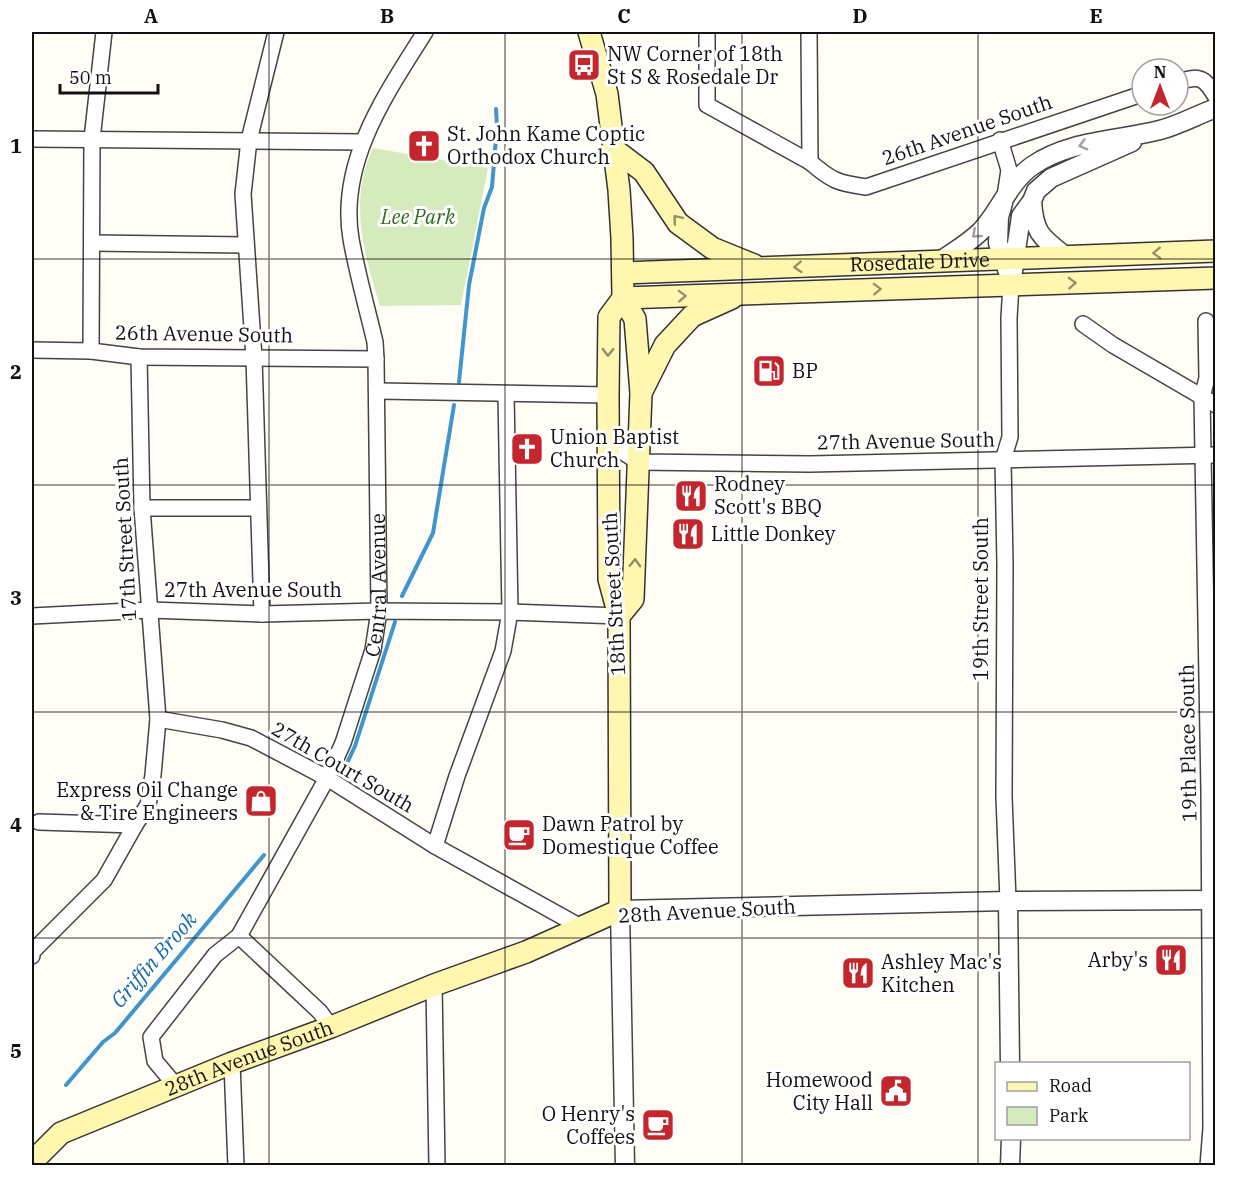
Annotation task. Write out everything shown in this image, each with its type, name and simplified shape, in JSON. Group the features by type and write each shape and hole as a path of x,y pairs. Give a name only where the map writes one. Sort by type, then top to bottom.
{"main road":[{"name":"18th Street South","path":"589,32 607,94 615,150 623,273 623,298 609,317 608,395 609,579 619,616 620,910"},
{"path":"615,150 644,172 678,223 712,248 763,268"},
{"name":"Rosedale Drive","path":"623,273 1215,251"},
{"name":"Rosedale Drive","path":"623,298 1215,278"},
{"path":"641,393 665,345 692,316 741,294"},
{"path":"619,616 633,599 641,393 635,319 623,298"},
{"name":"28th Avenue South","path":"34,1155 61,1133 232,1063 525,952 620,910"}],"street":[{"path":"91,351 92,139 104,32"},
{"path":"262,614 254,358 243,194 249,140 276,32"},
{"name":"Central Avenue","path":"176,1086 155,1061 151,1037 214,955 239,936 327,778 343,742 373,650 379,612 378,391 375,342 351,237 349,197 353,168 363,142 392,86 425,32"},
{"name":"26th Avenue South","path":"707,32 707,105 810,162 841,184 866,187 1130,98"},
{"path":"809,32 810,162"},
{"path":"1190,80 1199,78 1207,81 1215,96"},
{"path":"1011,285 1010,258 1021,216 1032,201 1035,191 1051,178 1161,129 1215,108"},
{"path":"940,261 980,231 1020,177 1031,167 1059,152 1089,143 1161,129"},
{"path":"32,139 363,142"},
{"path":"1000,140 1009,170 999,217 998,243 1010,258"},
{"path":"1032,201 1034,221 1044,239 1065,256"},
{"path":"92,243 246,245"},
{"name":"19th Street South","path":"1010,1062 1004,798 1003,460 1010,437 1011,285"},
{"name":"19th Place South","path":"1206,321 1210,456 1213,900 1211,1128 1208,1166"},
{"path":"1083,324 1113,345 1209,401"},
{"name":"26th Avenue South","path":"32,350 91,351 139,357 376,358"},
{"name":"17th Street South","path":"139,357 142,508 158,719"},
{"path":"378,391 608,395"},
{"path":"435,846 457,776 503,651 510,612 506,394"},
{"path":"608,434 623,452 638,462"},
{"name":"27th Avenue South","path":"638,462 810,464 1210,456"},
{"path":"142,508 257,508"},
{"name":"27th Avenue South","path":"32,616 150,610 262,614 510,612 619,616"},
{"path":"32,954 104,880 148,805 158,719"},
{"name":"27th Court South","path":"158,719 222,730 251,738 327,778 435,846 581,927"},
{"path":"39,822 135,825"},
{"name":"28th Avenue South","path":"620,910 1008,901 1213,900"},
{"name":"18th Street South","path":"620,910 625,1166"},
{"path":"239,936 321,1012 331,1027"},
{"path":"434,985 437,1166"},
{"path":"232,1063 236,1166"},
{"path":"1010,1166 1011,1140"}],"green space":[{"name":"Lee Park","path":"373,148 488,168 461,305 380,306 364,247 360,208 365,168"}],"waterway":[{"name":"Griffin Brook","path":"459,382 469,285 484,208 492,187 497,126 496,109"},
{"name":"Griffin Brook","path":"402,596 433,533 454,405"},
{"name":"Griffin Brook","path":"342,774 355,746 395,622"},
{"name":"Griffin Brook","path":"66,1085 103,1042 115,1033 264,855"}],"place":[{"name":"NW Corner of 18th St S & Rosedale Dr","path":"584,65"},
{"name":"St. John Kame Coptic Orthodox Church","path":"424,146"},
{"name":"BP","path":"769,371"},
{"name":"Union Baptist Church","path":"527,449"},
{"name":"Rodney Scott's BBQ","path":"691,496"},
{"name":"Little Donkey","path":"688,534"},
{"name":"Express Oil Change & Tire Engineers","path":"261,801"},
{"name":"Dawn Patrol by Domestique Coffee","path":"519,835"},
{"name":"Arby's","path":"1171,960"},
{"name":"Ashley Mac's Kitchen","path":"858,973"},
{"name":"Homewood City Hall","path":"896,1091"},
{"name":"O Henry's Coffees","path":"658,1125"}]}
